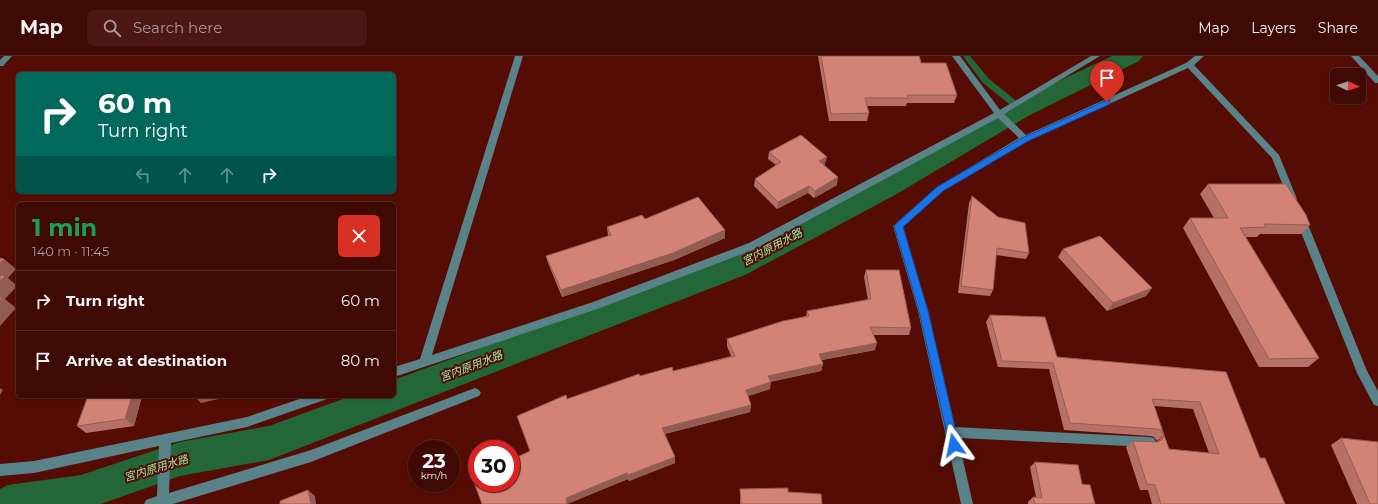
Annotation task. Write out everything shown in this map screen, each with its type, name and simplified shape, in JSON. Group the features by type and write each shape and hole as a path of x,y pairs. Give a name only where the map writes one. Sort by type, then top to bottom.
{"street":[{"path":"0,64 8,56"},
{"path":"424,363 519,56"},
{"path":"956,56 1001,113 1024,139"},
{"path":"396,371 596,305 752,246 1001,113 1096,56"},
{"path":"966,504 923,311 898,226 940,189 1024,139 1189,65 1200,56"},
{"path":"1355,56 1378,81"},
{"path":"1189,65 1276,157 1362,373 1378,401"},
{"path":"150,504 310,456 476,393"},
{"path":"0,470 34,467 165,442 247,422 317,398"},
{"path":"951,432 1150,442"},
{"path":"163,501 165,442"}],"building":[{"path":"821,56 919,56 921,63 946,63 957,95 907,95 908,98 865,98 869,113 831,114"},
{"path":"801,135 827,157 819,161 838,177 815,191 809,186 778,202 755,179 781,162 769,152"},
{"path":"1208,184 1286,184 1306,215 1310,225 1264,224 1266,227 1240,228 1319,358 1269,359 1190,218 1228,218"},
{"path":"972,196 998,217 1025,223 1029,253 997,248 993,290 961,286"},
{"path":"698,197 725,230 673,253 561,290 546,256 611,235 607,227 642,215 645,219"},
{"path":"1100,236 1152,288 1113,303 1063,249"},
{"path":"0,258 4,259 0,264"},
{"path":"866,270 899,270 911,328 870,327 877,343 819,354 823,364 768,376 771,382 746,390 751,405 662,428 675,457 628,475 627,473 566,498 567,504 482,504 478,492 520,492 520,456 530,451 517,416 566,395 567,399 639,374 640,376 672,367 673,371 735,356 727,339 783,321 809,316 807,311 871,299"},
{"path":"0,275 5,276 0,281"},
{"path":"990,315 1045,317 1057,357 1226,372 1260,458 1265,458 1285,504 1161,504 1155,485 1147,484 1133,441 1157,442 1162,440 1164,435 1161,430 1070,423 1053,363 1002,361","holes":["1152,399 1200,402 1219,454 1169,449"]},
{"path":"87,398 131,398 125,419 77,426"},
{"path":"1341,438 1378,442 1378,504 1370,504"},
{"path":"1035,462 1078,465 1082,484 1090,485 1095,504 1035,504 1033,497 1042,498"},
{"path":"788,488 788,492 821,494 822,504 741,504 740,489"},
{"path":"308,490 311,504 280,504 280,501"}],"waterway":[{"path":"966,56 986,81 1021,109"},
{"name":"宮内原用水路","path":"396,394 734,267 885,188 1021,109 1131,56"},
{"name":"宮内原用水路","path":"8,504 81,493 180,459 269,443 387,398"}],"route":[{"path":"954,445 923,311 898,226 940,189 1025,140 1107,102"}]}
